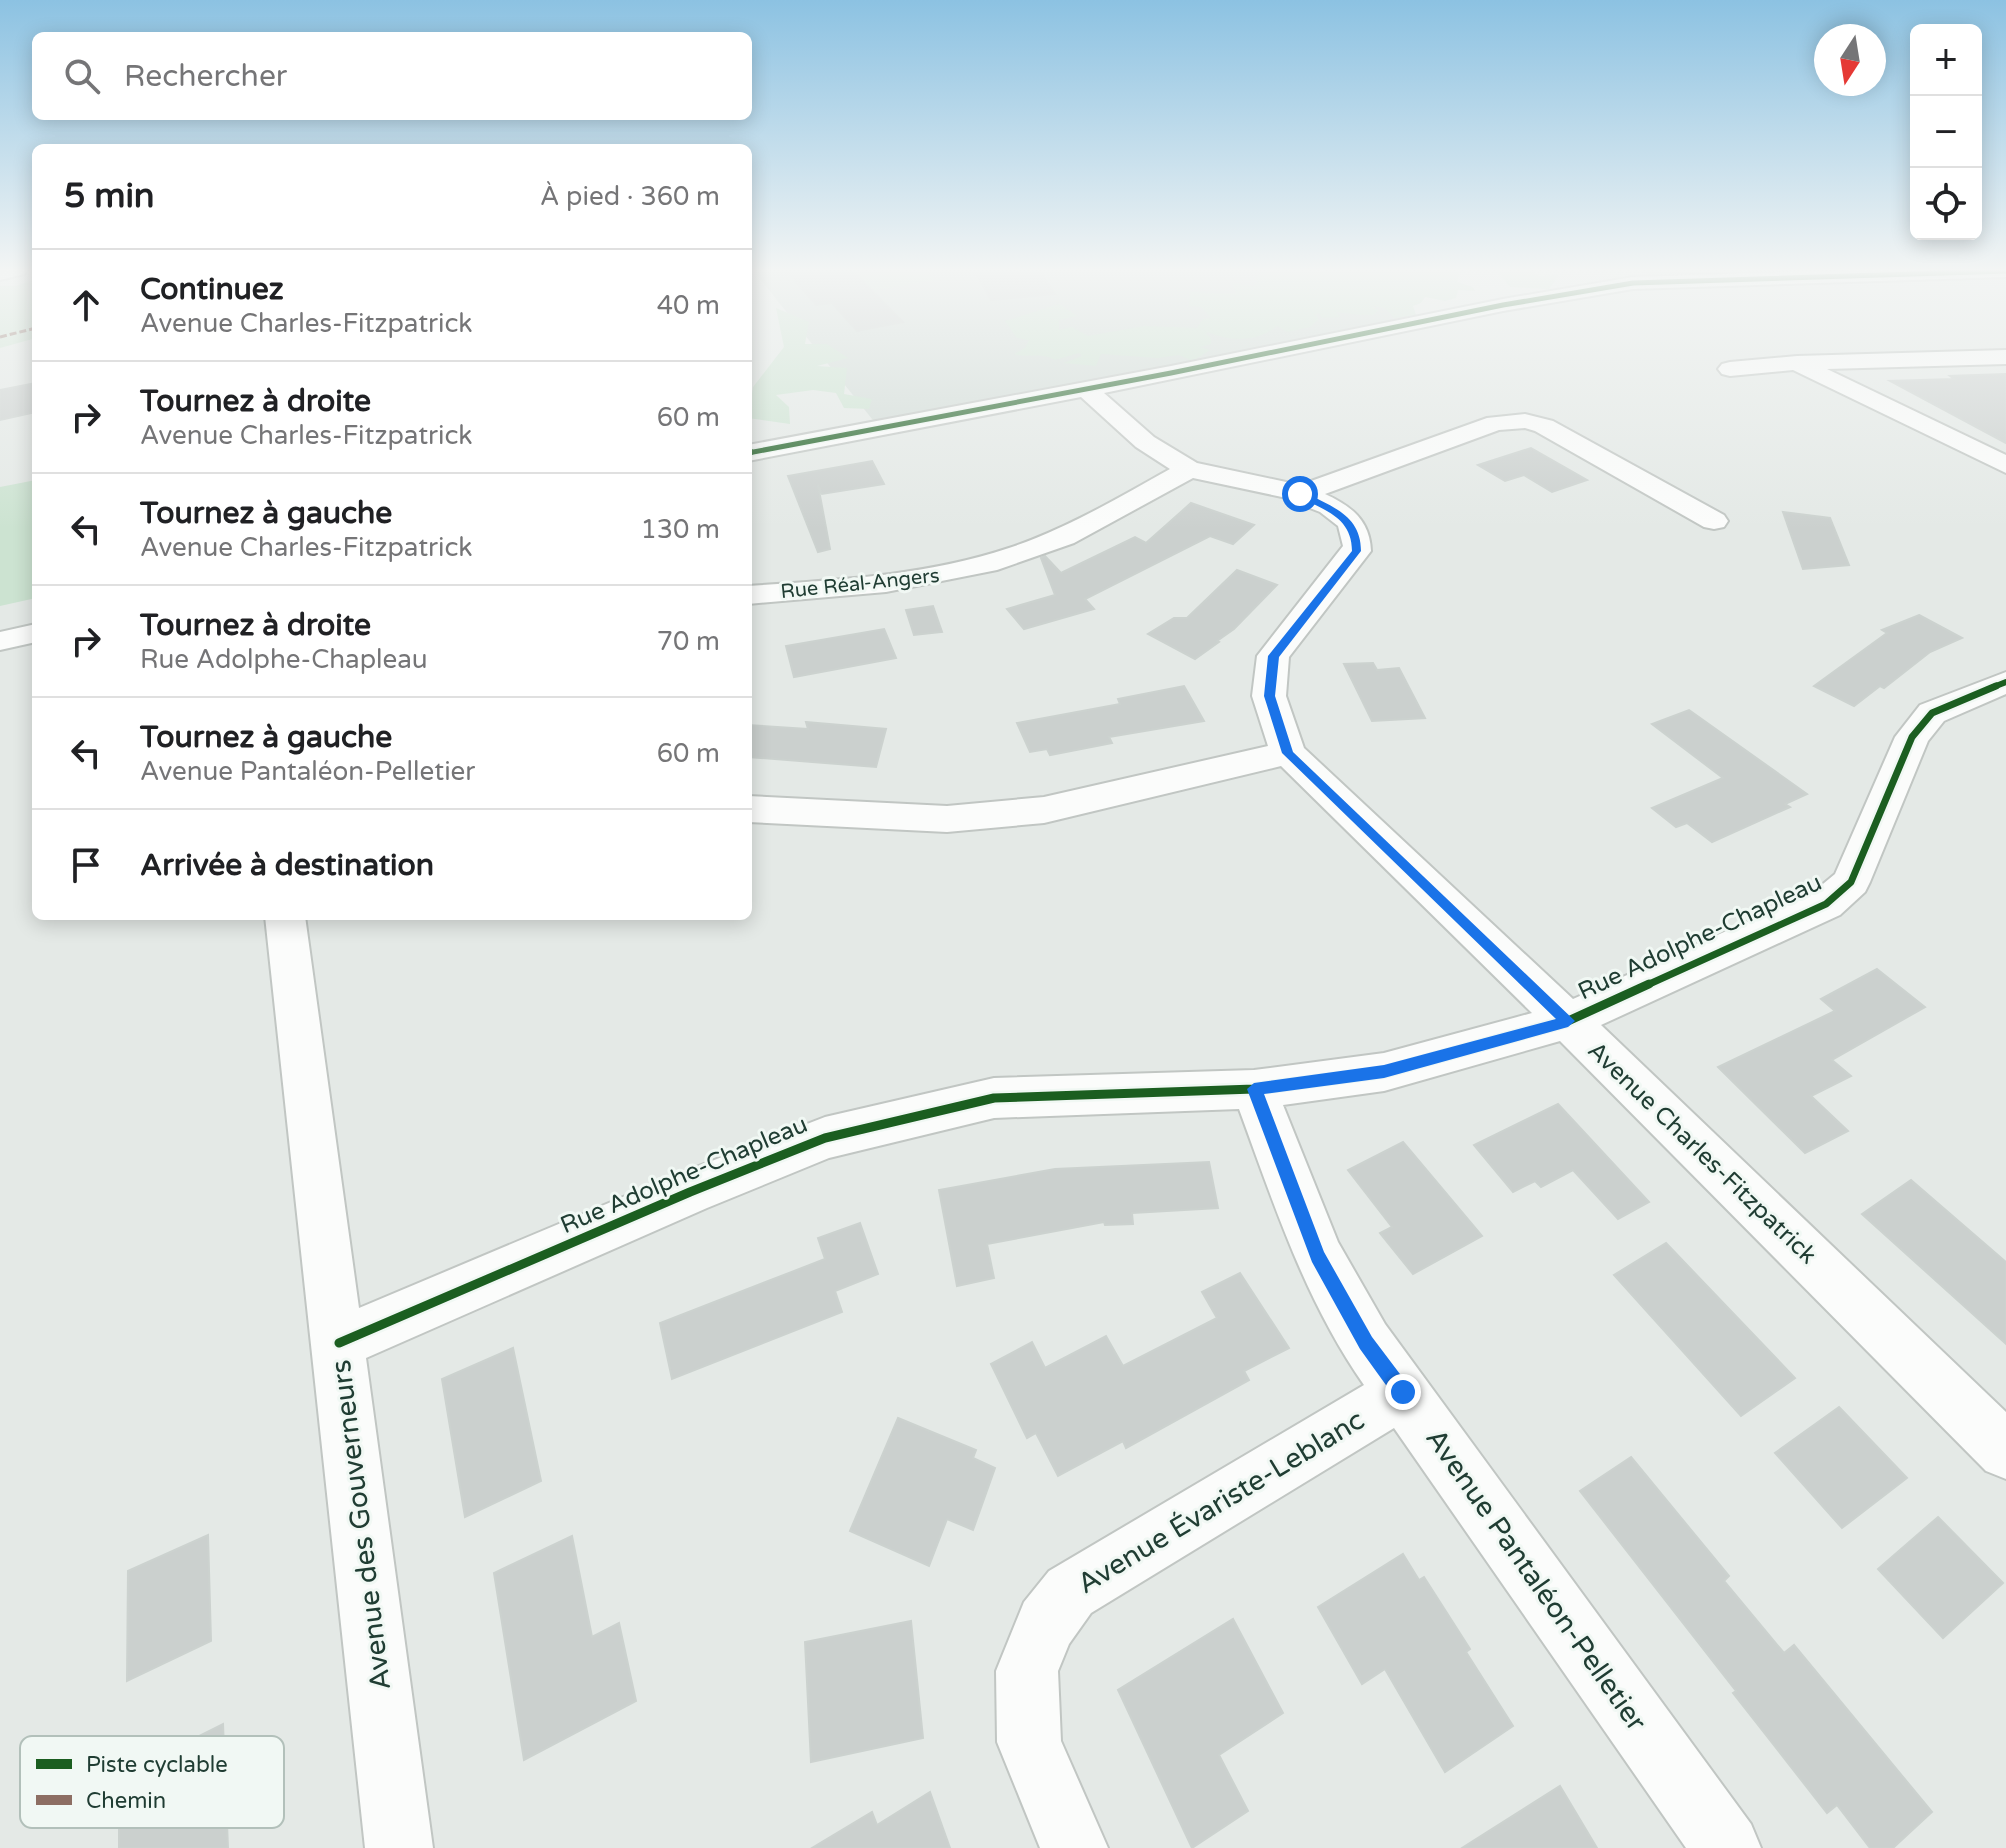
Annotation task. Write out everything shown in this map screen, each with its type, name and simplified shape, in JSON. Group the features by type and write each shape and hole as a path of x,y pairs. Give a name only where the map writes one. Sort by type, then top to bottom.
{"street":[{"path":"752,452 1256,356"},
{"path":"1730,369 1797,363 2006,357"},
{"path":"1797,363 2006,465"},
{"name":"Avenue Charles-Fitzpatrick","path":"1085,388 1149,448 1189,469 1300,494 1346,517 1357,534 1357,551 1273,656 1269,696 1288,753 1568,1021 2006,1451"},
{"path":"1300,494 1496,423 1525,421 1544,426 1714,521"},
{"name":"Rue Réal-Angers","path":"752,595 858,588 952,574 1007,558 1081,529 1189,469"},
{"path":"0,641 32,634"},
{"name":"Rue Adolphe-Chapleau","path":"339,1343 825,1138 994,1098 1254,1089 1384,1072 1568,1021 1826,904 1851,882 1912,737 1932,713 2006,682"},
{"path":"752,809 947,819 1044,810 1288,753"},
{"name":"Avenue des Gouverneurs","path":"286,920 399,1848"},
{"name":"Avenue Pantaléon-Pelletier","path":"1254,1089 1318,1256 1366,1343 1727,1848"},
{"name":"Avenue Évariste-Leblanc","path":"1074,1848 1029,1742 1027,1671 1046,1624 1070,1592 1403,1392"}],"shaded area":[{"path":"822,356 1247,356 880,429"}],"green space":[{"path":"777,356 845,356 848,358 817,366 847,368 844,394 872,399 869,409 844,408 836,393 813,390 776,395 789,407 790,424 752,419 753,387"},
{"path":"1046,356 1068,356 1055,360"},
{"path":"1081,356 1100,356 1096,366 1064,363"},
{"path":"1182,356 1200,356 1193,361"},
{"path":"32,481 32,599 0,606 0,487"}],"building":[{"path":"2006,374 2006,443 1890,381 1954,379 1950,376"},
{"path":"32,384 32,413 0,420 0,390"},
{"path":"1531,448 1587,480 1552,492 1524,475 1505,481 1478,465"},
{"path":"872,461 884,484 822,494 818,485 830,549 818,552 788,476"},
{"path":"1191,503 1254,525 1233,544 1210,536 1085,599 1094,609 1024,629 1007,609 1055,595 1041,558 1045,556 1061,573 1135,537 1146,543"},
{"path":"1783,512 1830,518 1849,565 1803,569"},
{"path":"1237,570 1277,585 1219,642 1195,659 1148,634 1174,618 1187,618"},
{"path":"933,606 942,632 914,635 906,610"},
{"path":"1919,615 1962,638 1930,652 1884,688 1880,686 1854,706 1814,686 1887,633 1882,630"},
{"path":"884,629 896,658 794,677 786,646"},
{"path":"1373,663 1377,670 1399,668 1425,718 1372,721 1344,664"},
{"path":"1184,686 1204,721 1109,737 1112,743 1050,755 1047,749 1030,752 1017,723 1120,704 1118,699"},
{"path":"1689,710 1807,794 1785,804 1790,807 1712,842 1687,823 1676,827 1652,808 1723,778 1652,724"},
{"path":"806,722 886,729 876,767 752,757 752,725 808,729"},
{"path":"1877,969 1925,1007 1832,1060 1851,1076 1811,1096 1848,1131 1805,1153 1718,1067 1835,1011 1821,999"},
{"path":"1558,1104 1649,1202 1618,1219 1573,1170 1541,1187 1535,1181 1513,1192 1474,1145"},
{"path":"1403,1142 1482,1236 1413,1274 1380,1233 1392,1227 1348,1170"},
{"path":"1209,1162 1218,1208 1132,1213 1133,1224 1105,1225 1104,1222 987,1244 994,1278 957,1286 939,1190 1055,1169"},
{"path":"1911,1180 2006,1262 2006,1344 1862,1214"},
{"path":"860,1223 878,1274 835,1291 842,1312 672,1379 660,1323 825,1259 818,1238"},
{"path":"1666,1243 1795,1378 1741,1416 1614,1275"},
{"path":"1240,1273 1289,1348 1244,1371 1249,1380 1126,1448 1123,1441 1058,1476 1036,1433 1027,1438 991,1364 1032,1342 1045,1368 1106,1336 1123,1366 1217,1318 1202,1292"},
{"path":"513,1348 541,1481 465,1517 442,1379"},
{"path":"1839,1407 1907,1478 1842,1528 1775,1453"},
{"path":"898,1418 976,1450 973,1458 995,1468 973,1530 947,1519 929,1566 850,1531"},
{"path":"1631,1457 1729,1576 1724,1581 1784,1653 1794,1645 1932,1812 1893,1848 1870,1848 1837,1805 1827,1813 1580,1491"},
{"path":"1938,1517 2003,1583 1943,1638 1878,1569"},
{"path":"208,1535 211,1641 127,1681 128,1571"},
{"path":"572,1536 592,1637 619,1623 636,1701 524,1760 494,1573"},
{"path":"1403,1554 1419,1580 1424,1577 1470,1649 1466,1652 1513,1726 1445,1772 1385,1669 1362,1684 1318,1607"},
{"path":"1233,1619 1283,1713 1219,1755 1248,1811 1192,1848 1118,1690"},
{"path":"911,1621 923,1738 811,1762 805,1642"},
{"path":"223,1724 223,1736 199,1736"},
{"path":"1560,1786 1597,1848 1462,1848"},
{"path":"930,1792 950,1848 812,1848 872,1812 877,1825"},
{"path":"119,1828 227,1828 228,1848 119,1848"}],"cycle path":[{"path":"752,452 1253,356"},
{"path":"339,1343 690,1192 825,1138 994,1098 1254,1089 1384,1072 1568,1021 1826,904 1851,882 1912,737 1932,713 2006,682"}],"route":[{"path":"1300,494 1346,517 1357,534 1357,551 1273,656 1269,696 1288,753 1568,1021 1384,1072 1254,1089 1318,1256 1366,1343 1403,1392"}]}
